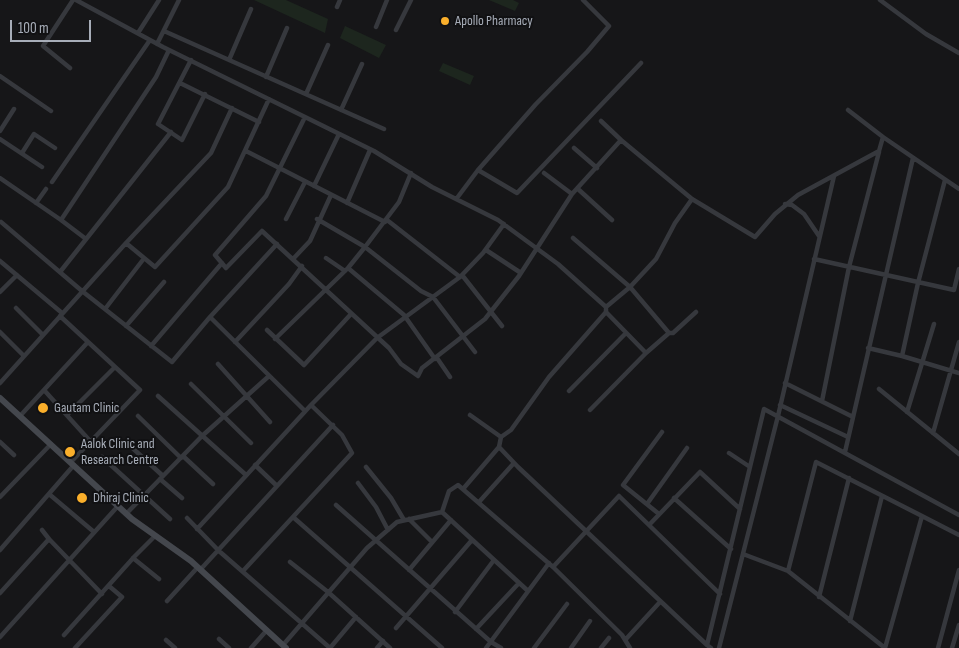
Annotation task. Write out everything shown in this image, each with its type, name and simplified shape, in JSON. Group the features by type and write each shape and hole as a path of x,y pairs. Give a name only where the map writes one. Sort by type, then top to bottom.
{"street":[{"path":"70,68 43,46 75,0 169,50 370,150 432,187 457,198 504,224 537,247 606,310 646,353"},
{"path":"138,33 159,0"},
{"path":"158,44 179,0"},
{"path":"338,7 340,0"},
{"path":"376,27 387,0"},
{"path":"396,30 411,0"},
{"path":"457,198 478,170 536,104 588,52 609,26 583,0"},
{"path":"880,0 926,34 959,53"},
{"path":"228,60 251,9"},
{"path":"266,76 287,28"},
{"path":"164,31 384,129"},
{"path":"52,182 150,40"},
{"path":"306,94 328,44"},
{"path":"61,220 156,77 169,50"},
{"path":"191,60 158,124 182,140 205,94"},
{"path":"478,170 517,193 641,63"},
{"path":"341,110 362,64"},
{"path":"0,76 51,111"},
{"path":"180,83 259,122"},
{"path":"126,243 155,267 228,187 269,99"},
{"path":"0,383 126,243 211,153 232,108"},
{"path":"0,131 14,109"},
{"path":"848,110 883,137 959,189"},
{"path":"305,117 280,169 259,206 215,255 226,268 262,231 389,348 401,364 418,376 422,368 486,319 521,273 572,194 620,140"},
{"path":"601,121 620,140 692,199 755,237 785,204 879,151"},
{"path":"60,272 171,132"},
{"path":"22,153 34,134 55,148"},
{"path":"314,186 339,134"},
{"path":"822,401 849,267 883,137"},
{"path":"0,139 42,167"},
{"path":"574,148 597,168"},
{"path":"347,203 370,150"},
{"path":"246,151 304,182 386,221 461,276 502,326"},
{"path":"845,452 913,158"},
{"path":"275,339 324,288 346,270 365,248 400,202 411,173"},
{"path":"544,173 572,194"},
{"path":"719,648 778,416 834,176"},
{"path":"0,178 86,239"},
{"path":"902,356 918,283 945,180"},
{"path":"286,219 304,182"},
{"path":"578,188 612,220"},
{"path":"36,203 46,189"},
{"path":"293,259 310,241 318,219 331,195"},
{"path":"463,489 499,447 501,437 511,430 549,377 606,310 656,259 674,224 692,199"},
{"path":"785,204 792,205 804,214 819,236"},
{"path":"318,219 365,248 433,298 475,352"},
{"path":"1,222 82,291 172,362 210,317 277,244"},
{"path":"198,529 305,411 377,338 461,276 486,250 504,224"},
{"path":"573,238 630,287 669,334"},
{"path":"486,250 521,273"},
{"path":"326,258 346,270 405,317 450,377"},
{"path":"814,259 954,290 959,293"},
{"path":"105,309 142,261"},
{"path":"0,262 61,315 140,390 91,442 0,550"},
{"path":"151,346 222,264"},
{"path":"235,342 289,284 302,266"},
{"path":"954,290 959,269"},
{"path":"0,292 16,275"},
{"path":"126,326 164,282"},
{"path":"16,308 43,335"},
{"path":"590,410 646,353 669,334 673,334 696,312"},
{"path":"267,330 304,365 351,314"},
{"path":"210,317 305,411"},
{"path":"907,412 934,324"},
{"path":"0,332 24,356"},
{"path":"569,391 626,333"},
{"path":"20,416 88,342"},
{"path":"933,433 959,342"},
{"path":"868,348 959,373"},
{"path":"218,364 270,422"},
{"path":"67,415 115,367"},
{"path":"126,514 202,436 269,376"},
{"path":"785,382 853,417"},
{"path":"191,384 251,443"},
{"path":"879,389 959,454"},
{"path":"44,390 91,442"},
{"path":"158,396 246,475"},
{"path":"1,402 20,416 126,514 199,568 285,646 328,592 376,540 397,522 442,512"},
{"path":"243,571 352,452 349,444 333,425 311,405"},
{"path":"780,405 848,437"},
{"path":"499,447 586,532 709,646 764,409 959,515"},
{"path":"470,415 501,437"},
{"path":"138,416 213,484"},
{"path":"167,601 199,568 220,551 333,425"},
{"path":"659,514 623,486 662,432"},
{"path":"0,442 14,455"},
{"path":"0,497 51,444"},
{"path":"127,444 182,498"},
{"path":"647,504 687,448"},
{"path":"729,453 750,467"},
{"path":"102,457 170,519"},
{"path":"788,572 815,464 818,462 959,535"},
{"path":"479,502 514,463"},
{"path":"256,465 277,486"},
{"path":"366,467 407,520 432,542"},
{"path":"649,525 700,472 740,509"},
{"path":"819,597 849,478"},
{"path":"358,483 376,507 388,530"},
{"path":"442,512 449,492 458,485 549,563 626,640 630,648"},
{"path":"49,494 94,532"},
{"path":"553,567 619,496 720,594"},
{"path":"850,621 882,496"},
{"path":"674,498 731,549"},
{"path":"336,505 455,612 490,642 501,648"},
{"path":"0,637 118,506"},
{"path":"442,512 528,591"},
{"path":"743,554 788,572 885,648 922,516"},
{"path":"293,517 442,648"},
{"path":"187,518 220,551 330,648 356,618"},
{"path":"409,570 451,520"},
{"path":"42,530 68,561 102,594"},
{"path":"64,636 155,536"},
{"path":"0,593 49,539"},
{"path":"396,628 472,540"},
{"path":"133,558 159,579"},
{"path":"455,612 494,560"},
{"path":"290,562 328,592 390,648"},
{"path":"486,648 549,563"},
{"path":"938,648 959,570"},
{"path":"476,629 519,583"},
{"path":"75,648 122,597 109,586"},
{"path":"626,640 660,602"},
{"path":"534,648 567,604"},
{"path":"571,648 590,621"},
{"path":"952,648 959,626"},
{"path":"251,648 267,630"},
{"path":"601,648 609,638"},
{"path":"166,640 175,648"},
{"path":"219,640 229,648"},
{"path":"377,648 383,641"}],"shaded area":[{"path":"254,0 286,0 328,19 325,33"},
{"path":"489,0 513,0 519,3 515,11"},
{"path":"345,26 386,45 379,58 340,38"},
{"path":"443,63 474,76 470,85 439,71"}],"place":[{"name":"Apollo Pharmacy","path":"445,21"},
{"name":"Gautam Clinic","path":"43,408"},
{"name":"Aalok Clinic and Research Centre","path":"70,452"},
{"name":"Dhiraj Clinic","path":"82,498"}]}
